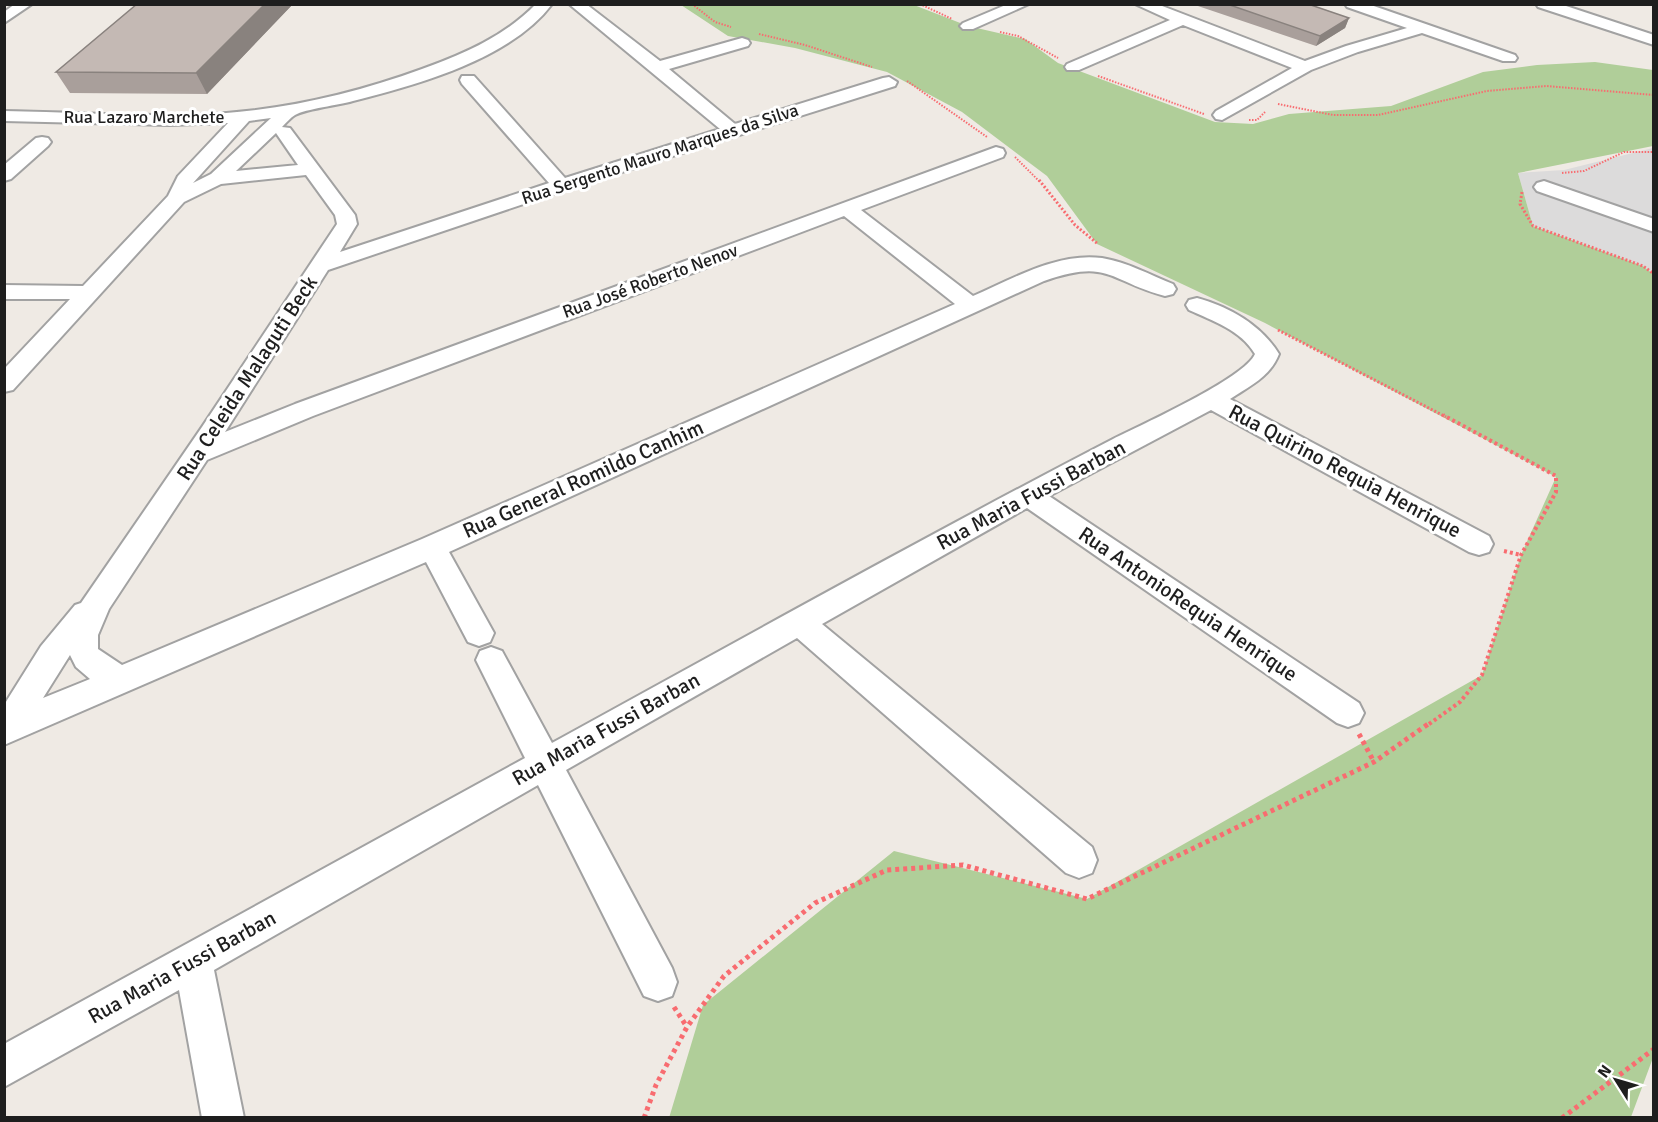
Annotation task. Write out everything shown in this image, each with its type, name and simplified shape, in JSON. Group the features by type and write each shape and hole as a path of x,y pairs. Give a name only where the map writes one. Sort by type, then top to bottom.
{"street":[{"path":"4,19 25,4"},
{"name":"Rua Lazaro Marchete","path":"4,116 192,120 291,109 382,88 465,58 508,36 531,20 545,4"},
{"path":"576,4 657,67 731,130"},
{"path":"968,26 1022,4"},
{"path":"1142,4 1305,67"},
{"path":"1352,4 1509,58"},
{"path":"1543,4 1653,40"},
{"path":"1575,14 1588,4"},
{"path":"1073,67 1183,20"},
{"path":"1222,114 1305,67 1352,48 1423,28"},
{"path":"657,67 742,43"},
{"path":"468,80 561,185"},
{"name":"Rua Sergento Mauro Marques da Silva","path":"321,265 731,130 889,82"},
{"path":"216,179 291,109"},
{"path":"4,384 244,116"},
{"path":"284,132 345,215 346,224 341,232"},
{"path":"4,175 42,142"},
{"name":"Rua José Roberto Nenov","path":"199,453 304,410 996,153"},
{"path":"181,189 216,179 311,169"},
{"path":"1544,187 1653,226"},
{"path":"846,208 971,305"},
{"name":"Rua Sergento Mauro Marques da Silva","path":"341,232 391,232 432,227"},
{"name":"Rua Celeida Malaguti Beck","path":"120,680 87,660 82,645 84,628 108,587 235,399 341,232"},
{"name":"Rua General Romildo Canhim","path":"6,730 432,547 971,305 1043,276 1081,264 1102,264 1165,289"},
{"path":"4,291 87,293"},
{"path":"1197,305 1248,331 1261,342 1267,354 1263,364 1249,376 1211,399"},
{"name":"Rua José Roberto Nenov","path":"235,399 266,408 304,410"},
{"name":"Rua Maria Fussi Barban","path":"4,1066 1028,495 1211,399"},
{"name":"Rua Quirino Requia Henrique","path":"1211,399 1479,544"},
{"name":"Rua AntonioRequia Henrique","path":"1028,495 1348,713"},
{"path":"432,547 658,982"},
{"name":"Rua Celeida Malaguti Beck","path":"6,730 52,655 108,587"},
{"path":"799,622 1079,860"},
{"path":"193,962 223,1118"}],"path":[{"path":"1562,1118 1653,1049"}],"shaded area":[{"path":"1653,148 1653,274 1643,266 1533,226 1518,173 1564,170"}],"green space":[{"path":"681,5 914,5 968,26 1025,39 1058,63 1215,122 1253,124 1289,114 1391,106 1483,72 1537,65 1595,62 1653,70 1653,146 1518,173 1533,226 1643,266 1653,274 1654,1055 1631,1117 669,1118 703,1005 894,851 1087,899 1482,675 1521,555 1556,477 1265,323 1097,244 1047,176 962,112 887,72 795,48 728,36"}],"building":[{"path":"137,4 265,4 196,73 56,72"},
{"path":"1227,4 1308,4 1349,18 1320,36"}]}
